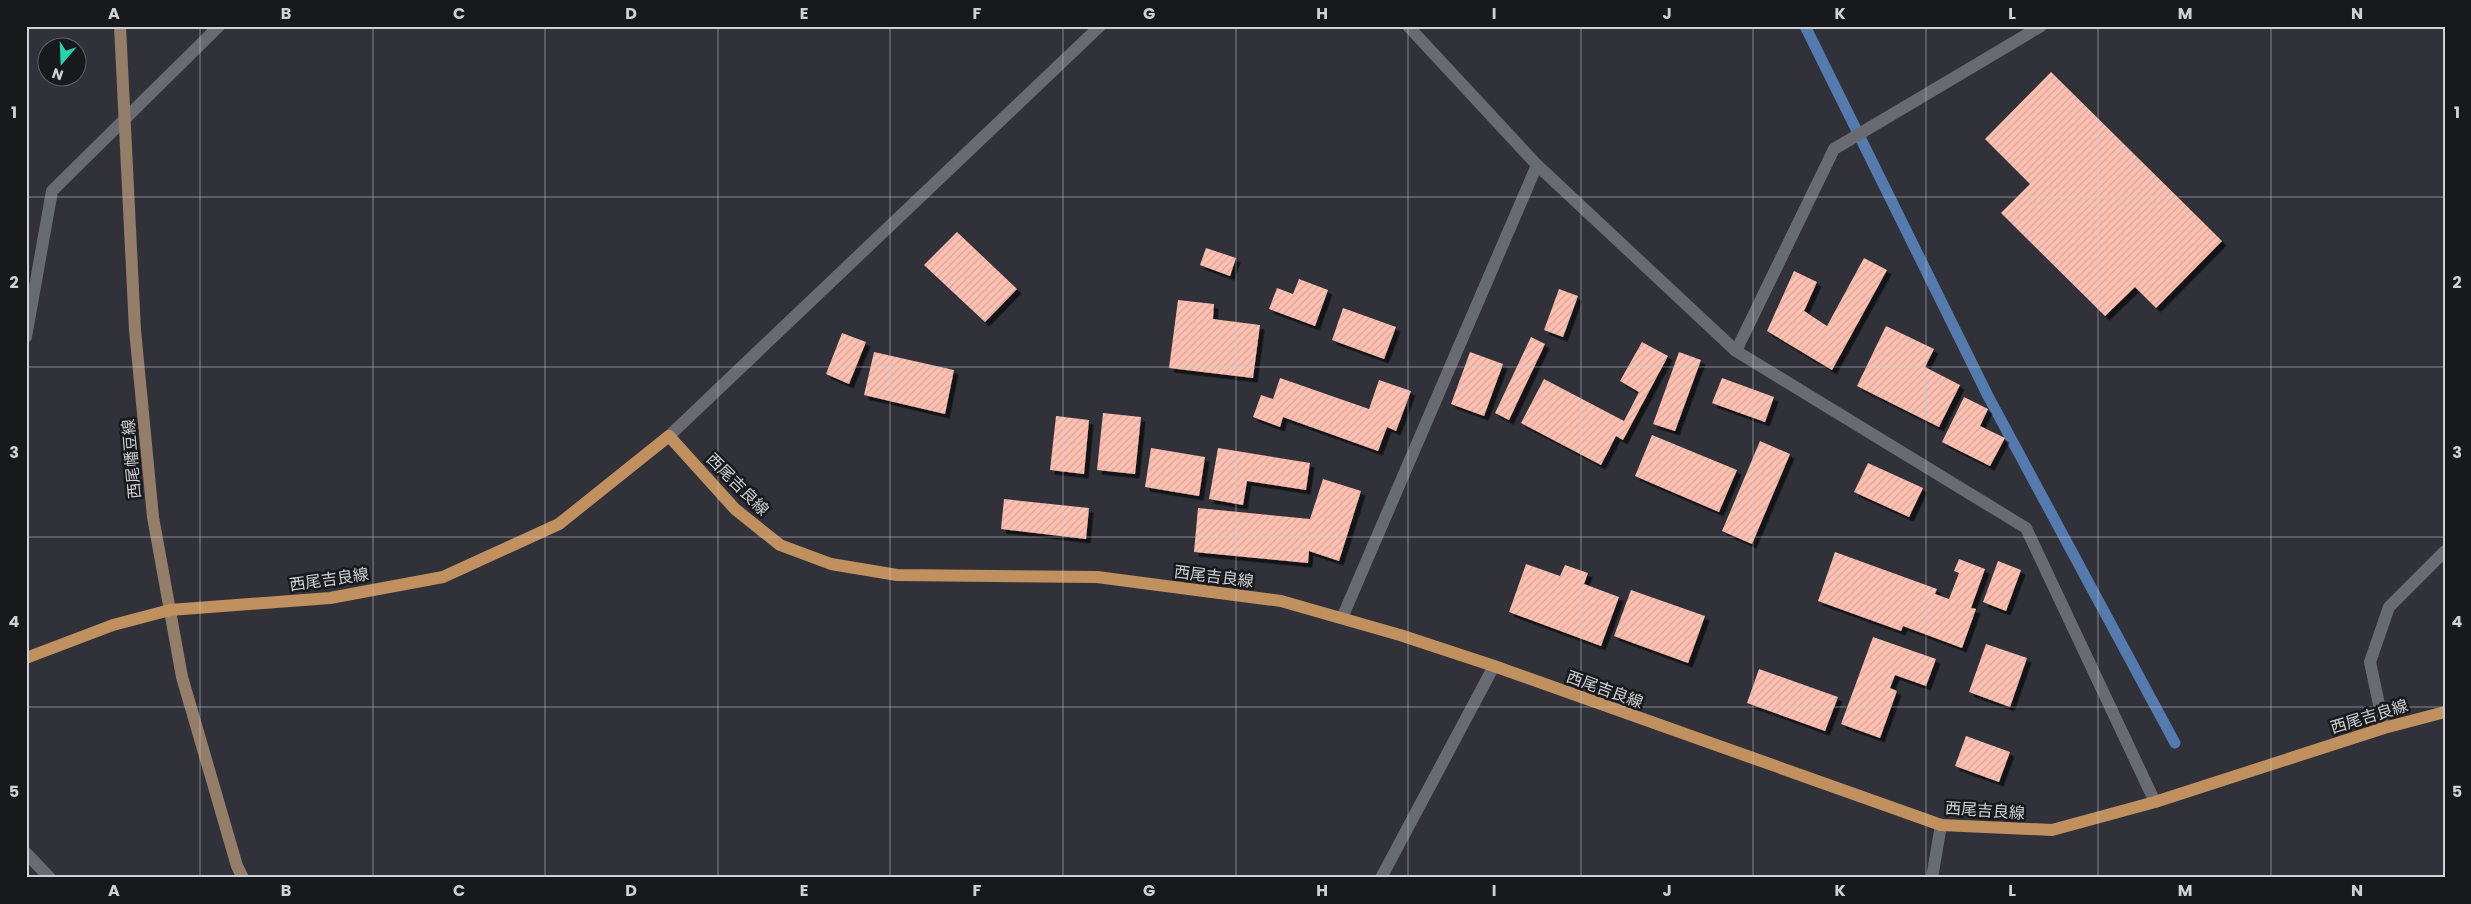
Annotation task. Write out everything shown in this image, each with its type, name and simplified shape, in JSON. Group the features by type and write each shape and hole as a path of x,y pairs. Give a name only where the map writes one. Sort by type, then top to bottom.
{"main road":[{"name":"西尾幡豆線","path":"120,26 135,330 153,517 182,677 237,866 243,878"},
{"name":"西尾吉良線","path":"26,658 113,625 170,610 330,598 443,577 559,524 669,436 735,509 780,545 831,564 897,575 1097,577 1281,601 1342,618 1494,666 1941,825 2052,830 2155,802 2384,728 2445,712"}],"street":[{"path":"26,337 52,191 219,26"},
{"path":"669,436 1100,26"},
{"path":"1408,26 1537,165 1736,351 2026,528 2155,802"},
{"path":"1736,351 1837,147 2041,26"},
{"path":"1342,618 1537,165"},
{"path":"2384,728 2370,662 2389,607 2445,551"},
{"path":"1381,878 1494,666"},
{"path":"1932,878 1941,825"},
{"path":"26,853 50,878"}],"building":[{"path":"2051,72 2222,241 2156,308 2135,287 2105,316 2001,213 2030,184 1985,139"},
{"path":"957,232 1017,289 985,322 924,265"},
{"path":"1206,248 1236,258 1230,276 1200,265"},
{"path":"1864,258 1887,270 1832,370 1767,331 1794,271 1817,282 1804,311 1827,326"},
{"path":"1299,279 1328,290 1315,326 1269,309 1277,288 1293,294"},
{"path":"1559,289 1578,296 1563,337 1544,330"},
{"path":"1178,300 1214,304 1213,319 1260,325 1253,378 1169,368"},
{"path":"1343,308 1396,327 1384,359 1332,340"},
{"path":"1886,326 1934,349 1925,367 1960,385 1939,427 1857,386"},
{"path":"842,333 866,342 849,384 826,374"},
{"path":"1531,337 1545,344 1509,420 1495,413"},
{"path":"1642,342 1668,356 1623,440 1616,436 1601,465 1521,423 1544,379 1624,421 1639,392 1620,381"},
{"path":"874,352 954,370 945,414 864,395"},
{"path":"1470,352 1503,364 1484,416 1451,404"},
{"path":"1679,352 1701,360 1675,431 1653,424"},
{"path":"1280,378 1369,409 1379,380 1411,391 1396,431 1387,427 1378,451 1283,417 1280,427 1253,417 1261,395 1273,399"},
{"path":"1722,378 1774,397 1765,422 1712,403"},
{"path":"1964,397 1988,409 1980,426 2005,438 1990,466 1942,442"},
{"path":"1103,413 1141,417 1135,474 1097,470"},
{"path":"1056,416 1089,420 1084,474 1050,470"},
{"path":"1652,435 1737,470 1719,512 1635,476"},
{"path":"1760,441 1790,454 1752,544 1722,531"},
{"path":"1151,448 1205,457 1199,496 1145,487"},
{"path":"1218,448 1310,463 1306,490 1247,481 1243,505 1209,499"},
{"path":"1868,463 1923,488 1909,517 1854,492"},
{"path":"1323,479 1361,491 1339,561 1309,551 1308,563 1194,552 1198,508 1310,519"},
{"path":"1004,499 1089,508 1086,539 1001,529"},
{"path":"1835,552 1937,589 1935,594 1949,599 1959,573 1954,571 1959,559 1985,569 1971,608 1976,609 1962,648 1903,626 1901,631 1818,601"},
{"path":"1998,561 2021,570 2006,611 1983,602"},
{"path":"1526,564 1560,576 1565,565 1588,573 1584,584 1619,597 1601,646 1509,612"},
{"path":"1631,590 1705,616 1688,663 1614,636"},
{"path":"1873,637 1936,659 1926,686 1895,675 1890,688 1897,691 1880,738 1841,724"},
{"path":"1986,644 2027,658 2010,707 1969,692"},
{"path":"1759,669 1838,697 1825,731 1747,703"},
{"path":"1966,736 2010,752 1999,782 1955,766"}],"waterway":[{"path":"1805,26 1988,396 2175,743"}]}
